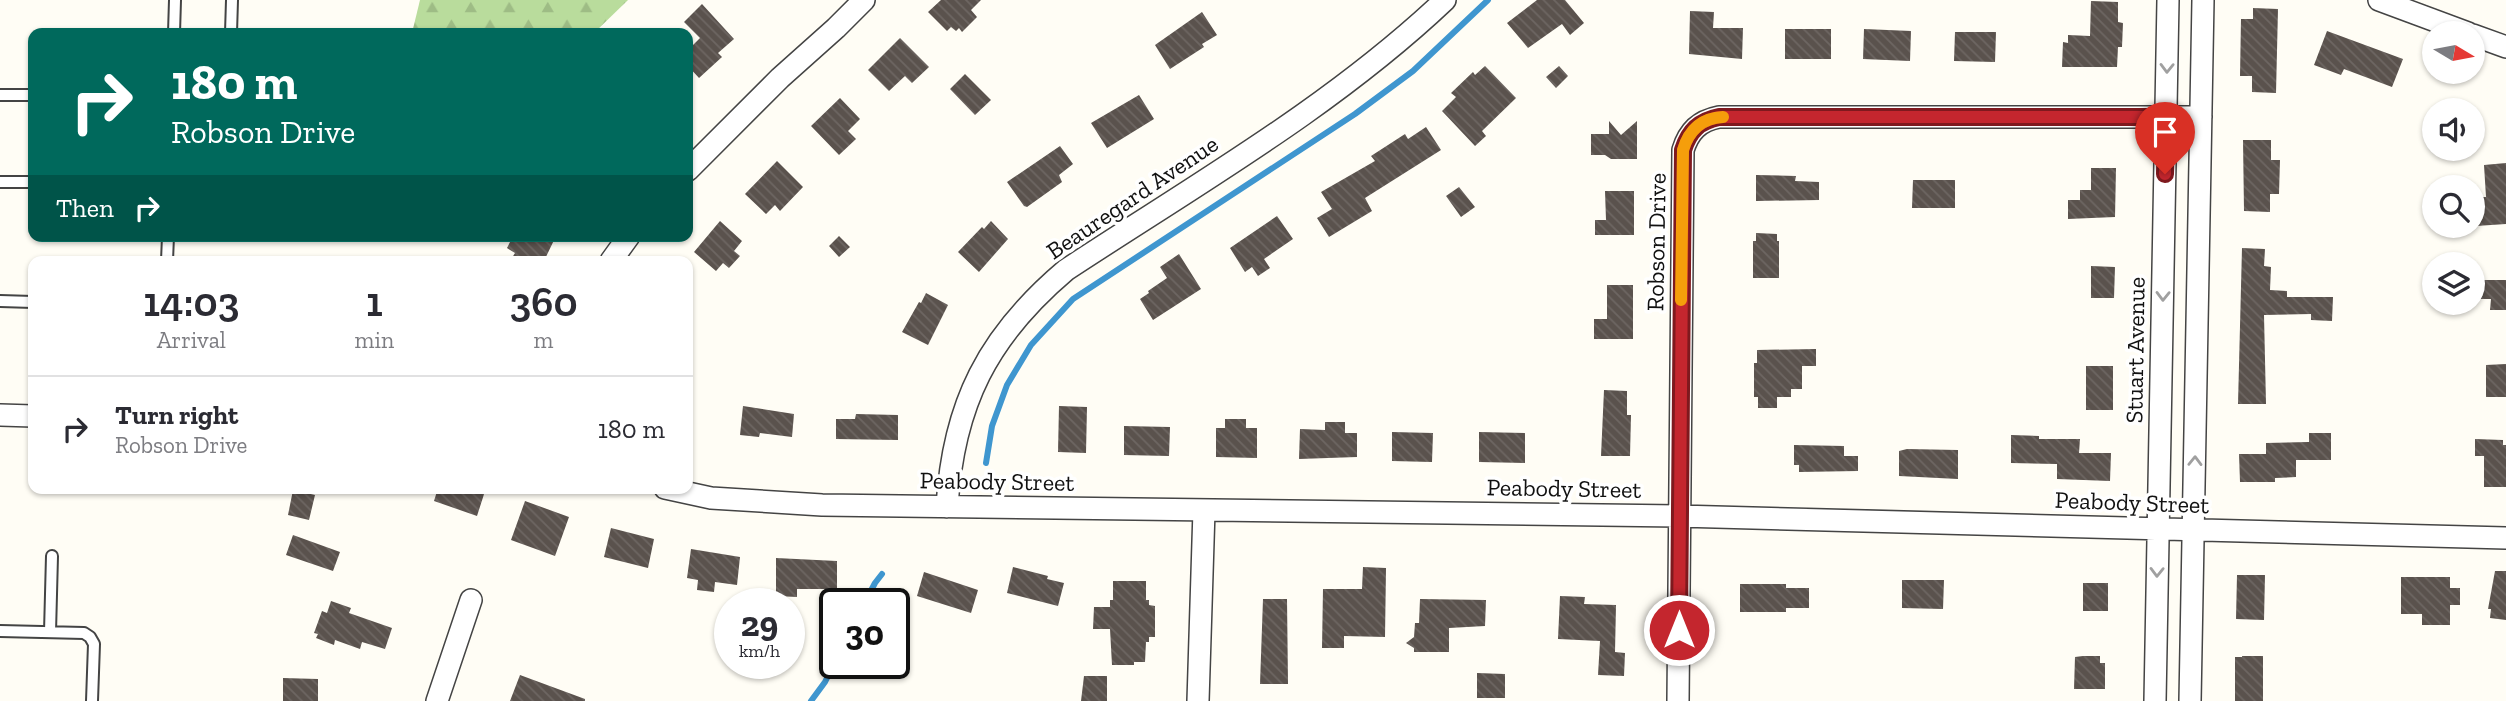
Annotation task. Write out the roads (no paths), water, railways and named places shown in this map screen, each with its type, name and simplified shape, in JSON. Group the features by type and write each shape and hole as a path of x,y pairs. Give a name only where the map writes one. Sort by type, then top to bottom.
{"street":[{"path":"693,165 780,78 864,0"},
{"name":"Beauregard Avenue","path":"947,507 954,445 959,422 973,387 1011,323 1037,295 1066,270 1350,81 1405,37 1445,0"},
{"name":"Stuart Avenue","path":"2155,701 2168,0"},
{"path":"2190,701 2203,0"},
{"path":"2379,0 2435,21"},
{"path":"2485,39 2506,47"},
{"name":"Robson Drive","path":"1678,701 1683,150 1687,137 1697,125 1719,117 2201,117"},
{"path":"0,415 28,416"},
{"name":"Peabody Street","path":"693,494 711,498 822,505 1679,516 2506,538"},
{"path":"1198,701 1204,510"},
{"path":"438,701 471,600"}],"lane":[{"path":"174,28 175,0"},
{"path":"231,28 232,0"},
{"path":"0,94 28,95"},
{"path":"0,182 28,182"},
{"path":"0,301 28,302"},
{"path":"50,632 52,556"},
{"path":"0,631 84,633 90,637 94,644 92,701"}],"waterway":[{"path":"986,463 992,426 1007,385 1031,345 1073,299 1355,114 1413,71 1488,0"},
{"path":"872,588 882,574"},
{"path":"811,701 826,679"}]}
